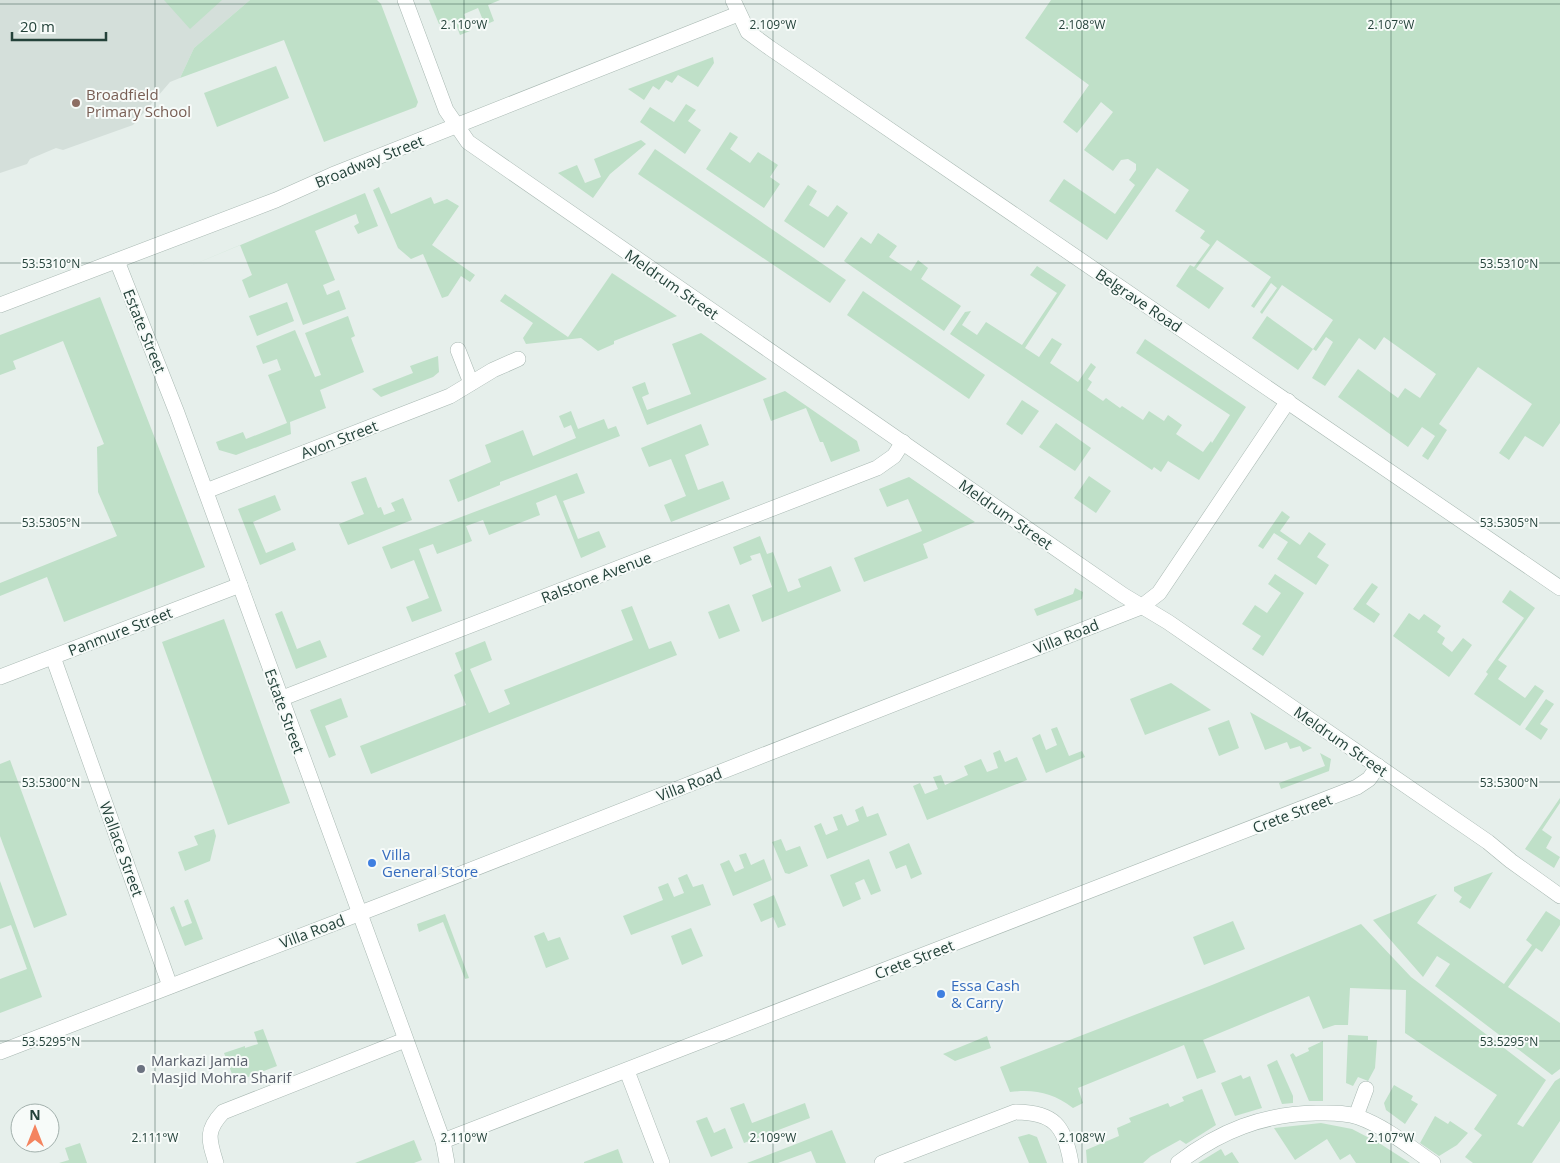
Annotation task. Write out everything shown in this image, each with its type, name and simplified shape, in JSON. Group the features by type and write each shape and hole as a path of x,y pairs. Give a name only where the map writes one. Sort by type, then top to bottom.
{"street":[{"name":"Meldrum Street","path":"405,0 442,100 456,126 468,142 1141,607 1160,617 1378,766 1488,842 1511,862 1560,896"},
{"name":"Belgrave Road","path":"733,0 748,32 1560,588"},
{"name":"Broadway Street","path":"0,305 276,200 738,14"},
{"name":"Estate Street","path":"117,261 161,370 206,491 358,914 443,1141 447,1163"},
{"path":"458,350 471,383"},
{"name":"Avon Street","path":"206,491 450,396 493,370 518,359"},
{"name":"Villa Road","path":"0,1052 358,914 1141,607 1159,593 1288,401"},
{"name":"Ralstone Avenue","path":"280,699 876,468 894,456 902,442"},
{"name":"Panmure Street","path":"0,677 240,585"},
{"name":"Wallace Street","path":"53,657 170,986"},
{"name":"Crete Street","path":"443,1141 1357,787 1369,779 1378,766"},
{"path":"216,1163 209,1140 212,1123 223,1112 405,1040"},
{"path":"626,1071 662,1163"},
{"path":"1356,1116 1366,1089"},
{"path":"882,1163 1015,1112 1038,1112 1056,1123 1067,1140 1071,1163"},
{"path":"1178,1163 1198,1148 1224,1133 1260,1119 1303,1113 1335,1112 1356,1116 1374,1124 1433,1163"}],"shaded area":[{"name":"Broadfield Primary School","path":"0,0 250,0 194,48 180,78 170,82 133,125 63,150 56,148 30,159 27,164 0,173"}],"green space":[{"path":"164,0 222,0 190,29"},
{"path":"250,0 377,0 381,4 418,102 416,107 324,142 284,40 180,78 194,48"},
{"path":"429,0 500,0 488,5 494,21 485,25 478,8 464,14 470,31 460,35 454,19 439,24"},
{"path":"1051,0 1560,0 1560,423 1543,447 1525,436 1509,460 1499,453 1532,404 1478,367 1439,424 1447,430 1428,460 1422,456 1435,436 1422,427 1408,447 1338,397 1358,369 1398,398 1405,388 1420,398 1436,374 1384,337 1375,350 1359,338 1325,386 1312,378 1333,342 1326,337 1316,351 1313,349 1333,320 1282,285 1262,314 1260,312 1277,288 1271,283 1254,308 1251,306 1271,277 1217,240 1196,269 1224,288 1209,309 1176,286 1190,265 1194,267 1210,245 1200,238 1205,231 1175,211 1189,190 1157,168 1107,240 1049,201 1064,179 1115,214 1135,185 1129,180 1136,170 1136,164 1128,159 1121,160 1113,171 1084,150 1113,112 1101,102 1077,133 1063,122 1089,85 1025,38"},
{"path":"713,57 714,63 698,87 678,75 672,83 666,80 659,90 653,86 644,100 628,89"},
{"path":"276,66 289,98 217,127 204,93"},
{"path":"686,104 696,110 688,121 701,130 685,154 640,122 650,107 674,122"},
{"path":"730,132 738,137 730,149 750,163 758,152 778,165 770,177 780,184 764,208 706,169"},
{"path":"641,140 646,144 610,174 593,198 558,173 577,165 585,183 601,177 594,159"},
{"path":"655,149 846,280 830,303 638,174"},
{"path":"808,185 817,191 809,205 828,217 837,205 848,213 824,248 784,221"},
{"path":"379,187 391,214 431,197 434,204 447,199 459,206 432,245 475,275 470,282 461,276 448,296 442,298 423,254 411,259 398,248 373,190"},
{"path":"365,193 378,226 358,234 354,226 359,223 356,214 315,231 335,280 323,285 327,295 339,290 346,309 303,325 287,283 249,298 242,280 252,275 240,245"},
{"path":"878,233 897,246 889,257 911,271 918,260 928,268 921,279 961,306 944,331 844,261 861,237 871,244"},
{"path":"1037,266 1066,285 1025,348 1039,357 1052,338 1062,344 1050,363 1078,382 1091,363 1096,367 1088,379 1092,382 1087,390 1103,401 1106,398 1143,420 1149,411 1164,421 1168,415 1182,425 1176,434 1203,452 1211,441 1212,443 1230,415 1136,353 1145,339 1246,407 1199,480 1168,461 1161,472 1154,467 1152,470 950,334 965,312 971,311 962,325 977,335 986,322 1022,345 1057,293 1030,275"},
{"path":"612,273 677,316 614,341 614,344 598,351 581,338 526,344 523,338 533,323 500,301 505,294 568,337"},
{"path":"863,291 985,375 969,399 847,315"},
{"path":"100,297 205,567 64,622 47,577 0,596 0,583 117,536 98,492 97,447 104,444 63,341 13,361 16,369 0,375 0,335"},
{"path":"287,302 294,321 257,336 249,316"},
{"path":"348,316 355,336 351,338 364,372 320,390 326,408 290,422 291,434 236,455 219,450 216,442 243,432 246,439 287,423 268,375 281,370 277,359 263,364 256,346 295,330 315,377 321,375 305,333"},
{"path":"1267,316 1313,349 1298,370 1252,338"},
{"path":"701,333 767,379 647,425 632,387 645,382 649,394 642,397 647,410 691,394 672,344"},
{"path":"438,356 439,372 433,377 381,397 372,389 413,373 410,366"},
{"path":"785,391 857,441 860,451 831,462 823,442 820,442 806,408 771,421 763,399"},
{"path":"1022,400 1039,411 1022,435 1006,424"},
{"path":"571,411 578,429 604,419 608,429 616,426 620,436 500,482 500,485 458,502 449,480 491,462 485,445 523,430 533,456 576,438 571,425 564,428 559,416"},
{"path":"1056,423 1091,448 1075,471 1039,447"},
{"path":"701,424 709,445 685,455 698,490 723,481 730,499 671,522 664,505 686,496 671,459 649,467 641,448"},
{"path":"577,473 585,493 563,501 578,539 599,531 606,547 581,558 556,495 536,503 540,515 489,535 483,520 466,526 472,541 437,554 433,544 419,549 442,611 412,622 406,607 429,598 414,560 391,569 382,547"},
{"path":"1089,476 1111,491 1096,513 1074,498"},
{"path":"366,477 378,508 381,507 384,515 395,511 391,503 403,498 412,520 348,545 339,524 364,514 351,482"},
{"path":"909,477 975,522 923,544 928,558 864,582 854,558 922,531 908,499 887,507 879,489"},
{"path":"275,495 281,510 253,522 266,553 293,542 296,550 260,565 238,509"},
{"path":"1282,511 1290,517 1280,531 1300,545 1309,532 1326,544 1317,557 1329,565 1316,585 1277,559 1288,542 1274,533 1263,549 1258,546"},
{"path":"760,536 767,554 773,552 788,592 801,587 798,579 831,566 841,591 762,622 752,595 772,587 760,553 750,556 752,560 740,565 733,547"},
{"path":"1275,574 1304,593 1263,656 1252,649 1261,636 1242,624 1255,605 1267,613 1281,593 1268,584"},
{"path":"1372,583 1378,587 1366,604 1380,614 1374,623 1353,609"},
{"path":"1075,588 1083,592 1082,599 1037,616 1034,609 1073,594"},
{"path":"1510,590 1535,608 1498,660 1507,666 1498,679 1525,698 1535,685 1544,691 1520,726 1474,694 1488,674 1486,672 1524,618 1502,602"},
{"path":"729,604 740,631 719,639 708,612"},
{"path":"632,606 649,649 671,641 677,655 371,774 360,746 466,705 454,675 462,671 455,653 485,641 492,660 470,669 489,713 510,704 504,690 633,640 621,610"},
{"path":"282,611 297,649 320,640 327,657 296,669 275,614"},
{"path":"1409,613 1419,620 1424,614 1441,626 1437,632 1445,638 1442,644 1452,652 1463,638 1472,645 1449,677 1393,636"},
{"path":"224,619 290,803 228,825 162,642"},
{"path":"1171,683 1211,710 1145,735 1130,699"},
{"path":"341,698 348,717 325,726 336,755 329,758 310,710"},
{"path":"1546,699 1554,704 1540,724 1548,729 1541,740 1525,729"},
{"path":"1250,712 1312,748 1303,752 1300,746 1290,749 1287,742 1265,750"},
{"path":"1229,720 1239,748 1219,756 1208,728"},
{"path":"1057,727 1069,756 1082,751 1085,757 1046,773 1032,738 1040,734 1046,750 1057,745 1051,729"},
{"path":"1000,750 1005,762 1017,757 1027,780 927,820 913,786 920,783 925,794 938,789 933,777 941,775 945,785 968,775 964,766 981,759 987,772 998,768 993,753"},
{"path":"1320,753 1331,759 1329,771 1281,789 1279,783 1325,766"},
{"path":"10,760 67,915 34,928 0,836 0,764"},
{"path":"1560,798 1560,803 1542,830 1552,837 1546,848 1560,857 1554,868 1525,849"},
{"path":"863,806 867,817 878,813 887,835 827,859 814,826 821,823 826,835 838,830 833,817 842,814 847,826 859,821 855,810"},
{"path":"214,829 216,836 210,861 185,871 178,852 198,845 194,836"},
{"path":"781,839 786,851 800,846 808,866 789,874 785,873 772,842"},
{"path":"909,843 922,874 911,879 906,865 896,869 889,852"},
{"path":"746,853 751,865 764,859 772,880 733,896 720,864 729,860 735,872 744,868 739,855"},
{"path":"869,859 881,891 871,895 864,879 855,883 861,899 843,907 830,875"},
{"path":"1493,872 1470,909 1459,902 1462,897 1454,891 1454,887"},
{"path":"687,874 693,887 703,884 711,905 631,935 623,916 663,900 658,887 668,883 674,897 684,893 678,878"},
{"path":"0,881 42,997 0,1013 0,979 27,969 11,925 0,929"},
{"path":"1437,894 1417,923 1504,984 1532,945 1526,940 1546,911 1560,920 1560,925 1542,952 1536,948 1508,987 1560,1023 1560,1069 1552,1075 1435,986 1450,964 1437,956 1423,977 1373,920"},
{"path":"774,895 786,925 778,928 773,917 761,922 753,904"},
{"path":"188,899 203,939 185,946 170,908 174,906 182,927 192,923 184,901"},
{"path":"445,914 469,978 465,979 443,922 419,932 417,924"},
{"path":"1233,921 1245,949 1204,965 1193,937"},
{"path":"1361,924 1411,977 1546,1080 1517,1124 1523,1127 1555,1081 1560,1078 1560,1121 1532,1163 1473,1163 1465,1157 1482,1135 1474,1129 1497,1095 1405,1033 1406,990 1350,988 1348,1025 1335,1025 1323,1029 1309,996 1203,1040 1216,1072 1197,1079 1184,1045 1078,1088 1083,1103 1073,1108 1043,1093 1028,1091 1010,1092 1000,1067 1212,985"},
{"path":"691,928 703,956 682,965 671,936"},
{"path":"544,932 548,941 560,937 569,959 546,968 534,936"},
{"path":"263,1029 277,1066 235,1082 224,1053 258,1044 254,1032"},
{"path":"1348,1035 1368,1036 1368,1040 1377,1040 1375,1068 1368,1081 1358,1077 1353,1086 1346,1083"},
{"path":"987,1036 991,1048 955,1061 943,1054"},
{"path":"1323,1041 1323,1101 1309,1101 1290,1055 1293,1053 1296,1057 1309,1051 1308,1048"},
{"path":"1277,1060 1293,1096 1293,1103 1282,1104 1267,1065"},
{"path":"1241,1075 1243,1079 1250,1076 1262,1108 1235,1116 1221,1083"},
{"path":"1394,1085 1413,1096 1411,1100 1418,1104 1405,1124 1386,1110 1384,1103"},
{"path":"1202,1089 1216,1125 1186,1144 1180,1140 1151,1156 1143,1163 1087,1163 1086,1150 1119,1136 1117,1128 1131,1122 1129,1118 1168,1103 1170,1107 1184,1101 1182,1097"},
{"path":"744,1103 752,1123 805,1103 810,1118 744,1143 730,1108"},
{"path":"1435,1116 1448,1124 1450,1121 1468,1133 1457,1145 1439,1156 1420,1143"},
{"path":"707,1117 714,1133 725,1128 733,1148 711,1157 696,1121"},
{"path":"1321,1123 1352,1129 1379,1143 1410,1163 1356,1163 1350,1154 1340,1160 1327,1139 1295,1160 1274,1128"},
{"path":"832,1130 846,1163 816,1163 811,1151 778,1163 747,1163"},
{"path":"1029,1134 1037,1137 1047,1163 1029,1163 1018,1137"},
{"path":"414,1140 422,1160 414,1163 355,1163"},
{"path":"80,1143 87,1163 59,1163 69,1160 65,1148"},
{"path":"618,1149 623,1163 584,1163 584,1162"},
{"path":"1221,1149 1225,1156 1232,1152 1239,1163 1198,1163"}],"place":[{"name":"Broadfield Primary School","path":"76,103"},
{"name":"Villa General Store","path":"372,863"},
{"name":"Essa Cash & Carry","path":"941,994"},
{"name":"Markazi Jamia Masjid Mohra Sharif","path":"141,1069"}]}
